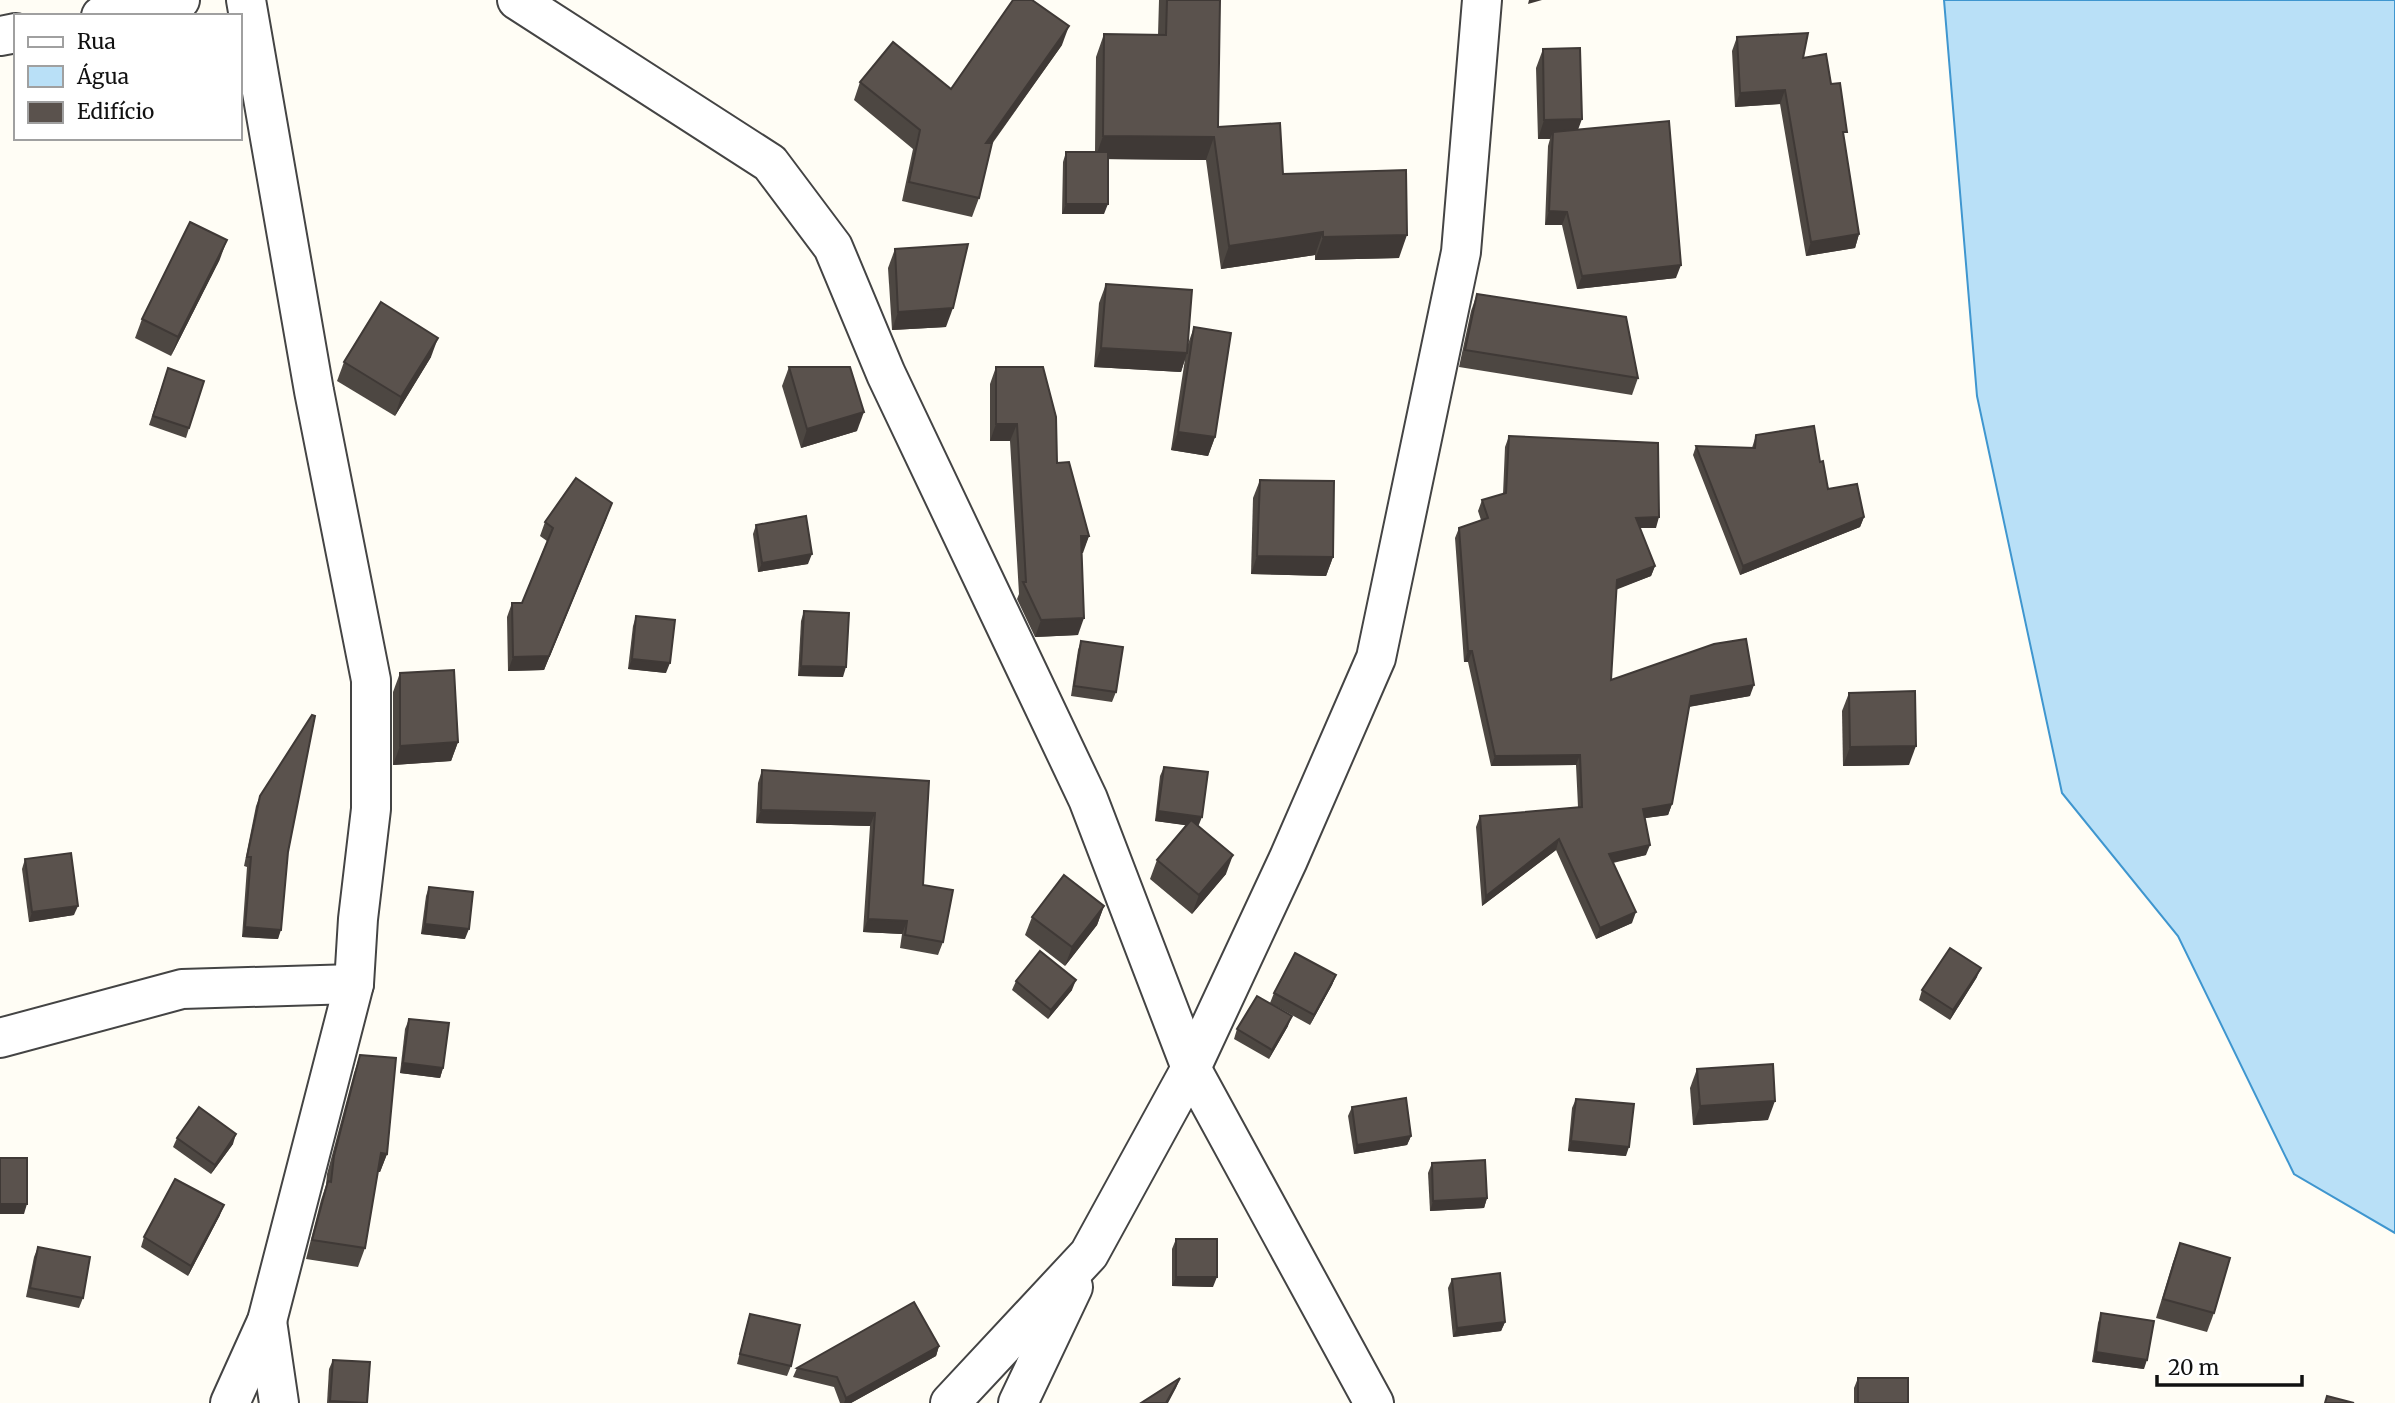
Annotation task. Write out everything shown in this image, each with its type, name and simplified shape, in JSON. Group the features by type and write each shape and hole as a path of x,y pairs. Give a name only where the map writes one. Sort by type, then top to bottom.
{"street":[{"path":"111,14 180,0"},
{"path":"230,1403 267,1321 354,984 358,919 371,809 371,680 314,391 246,0"},
{"path":"517,0 770,163 833,247 886,374 1088,799 1191,1068 1374,1403"},
{"path":"1018,1403 1089,1254 1191,1068 1288,860 1376,658 1461,252 1482,0"},
{"path":"0,1038 182,989 354,984"},
{"path":"950,1403 1089,1254"},
{"path":"267,1321 279,1403"}],"water":[{"path":"1944,0 2395,0 2395,1233 2294,1174 2178,936 2062,793 1977,396"}],"building":[{"path":"1013,0 1032,0 1069,26 986,143 992,143 979,198 909,182 920,130 860,82 893,42 951,89"},
{"path":"1167,0 1220,0 1218,127 1280,123 1283,174 1406,170 1407,235 1323,237 1323,232 1229,246 1214,137 1103,136 1104,34 1166,35"},
{"path":"1808,33 1803,58 1826,54 1831,84 1840,83 1847,132 1843,132 1859,234 1811,242 1785,90 1740,93 1737,37"},
{"path":"1580,48 1582,119 1544,120 1543,49"},
{"path":"1669,121 1681,265 1582,276 1567,212 1549,211 1553,132"},
{"path":"1066,152 1108,152 1108,204 1066,204"},
{"path":"190,222 227,240 178,337 142,319"},
{"path":"968,244 953,308 898,312 895,249"},
{"path":"1106,284 1192,290 1187,353 1101,348"},
{"path":"1477,294 1626,317 1638,378 1465,350"},
{"path":"381,302 438,338 401,397 344,362"},
{"path":"1194,327 1231,333 1215,437 1178,432"},
{"path":"789,367 850,367 864,412 807,429"},
{"path":"996,367 1043,367 1056,417 1057,463 1069,462 1089,536 1081,536 1084,618 1041,620 1023,582 1026,582 1017,424 996,424"},
{"path":"168,368 204,381 189,428 153,416"},
{"path":"1814,426 1828,489 1857,484 1864,517 1743,566 1696,446 1755,448 1756,435"},
{"path":"1509,436 1658,443 1659,517 1636,518 1655,566 1617,580 1611,680 1714,644 1746,639 1754,685 1691,696 1672,804 1643,809 1650,845 1609,854 1636,912 1600,928 1559,839 1486,896 1480,816 1582,807 1580,755 1495,756 1472,651 1468,651 1459,528 1488,518 1482,500 1506,493"},
{"path":"576,478 612,503 549,656 513,657 512,603 522,603 553,528 545,522"},
{"path":"1260,480 1334,481 1333,557 1257,556"},
{"path":"806,516 812,554 762,563 756,525"},
{"path":"804,611 849,613 846,667 801,666"},
{"path":"636,616 675,620 670,663 632,659"},
{"path":"1081,641 1123,647 1116,692 1074,686"},
{"path":"454,670 458,742 400,746 400,673"},
{"path":"1915,691 1916,746 1850,747 1849,693"},
{"path":"312,715 315,716 288,852 281,930 245,927 251,857 247,857 260,796"},
{"path":"1164,767 1208,772 1202,817 1158,811"},
{"path":"762,770 929,781 923,885 953,890 943,942 905,935 907,921 868,919 875,813 761,810"},
{"path":"1191,820 1233,855 1199,895 1157,860"},
{"path":"71,853 78,906 32,912 25,859"},
{"path":"1064,875 1104,906 1072,947 1032,917"},
{"path":"429,887 473,892 469,929 425,924"},
{"path":"1950,948 1981,968 1953,1010 1922,990"},
{"path":"1040,951 1076,980 1051,1010 1016,981"},
{"path":"1295,953 1336,975 1314,1015 1274,993"},
{"path":"1257,996 1292,1016 1272,1050 1237,1029"},
{"path":"409,1019 449,1023 443,1068 403,1063"},
{"path":"360,1055 396,1058 387,1154 381,1153 365,1248 312,1240 328,1181 331,1182 334,1156"},
{"path":"1773,1064 1775,1101 1700,1106 1697,1069"},
{"path":"1406,1098 1411,1136 1357,1145 1352,1107"},
{"path":"1576,1099 1634,1104 1629,1147 1571,1141"},
{"path":"199,1107 236,1134 215,1165 177,1138"},
{"path":"0,1158 27,1158 27,1204 0,1204"},
{"path":"1485,1160 1487,1198 1433,1201 1432,1163"},
{"path":"175,1179 224,1205 191,1266 144,1237"},
{"path":"1176,1239 1217,1239 1217,1277 1176,1277"},
{"path":"2180,1243 2230,1258 2214,1313 2163,1299"},
{"path":"38,1247 90,1257 83,1298 30,1288"},
{"path":"1500,1273 1505,1322 1457,1328 1452,1279"},
{"path":"914,1302 939,1346 846,1398 837,1377 797,1368"},
{"path":"2101,1313 2154,1321 2147,1360 2096,1352"},
{"path":"750,1314 800,1325 791,1366 740,1354"},
{"path":"333,1360 370,1362 367,1403 330,1401"},
{"path":"1180,1378 1166,1403 1141,1403"},
{"path":"1858,1378 1908,1378 1908,1403 1858,1403"},
{"path":"2327,1396 2354,1403 2325,1403"}]}
